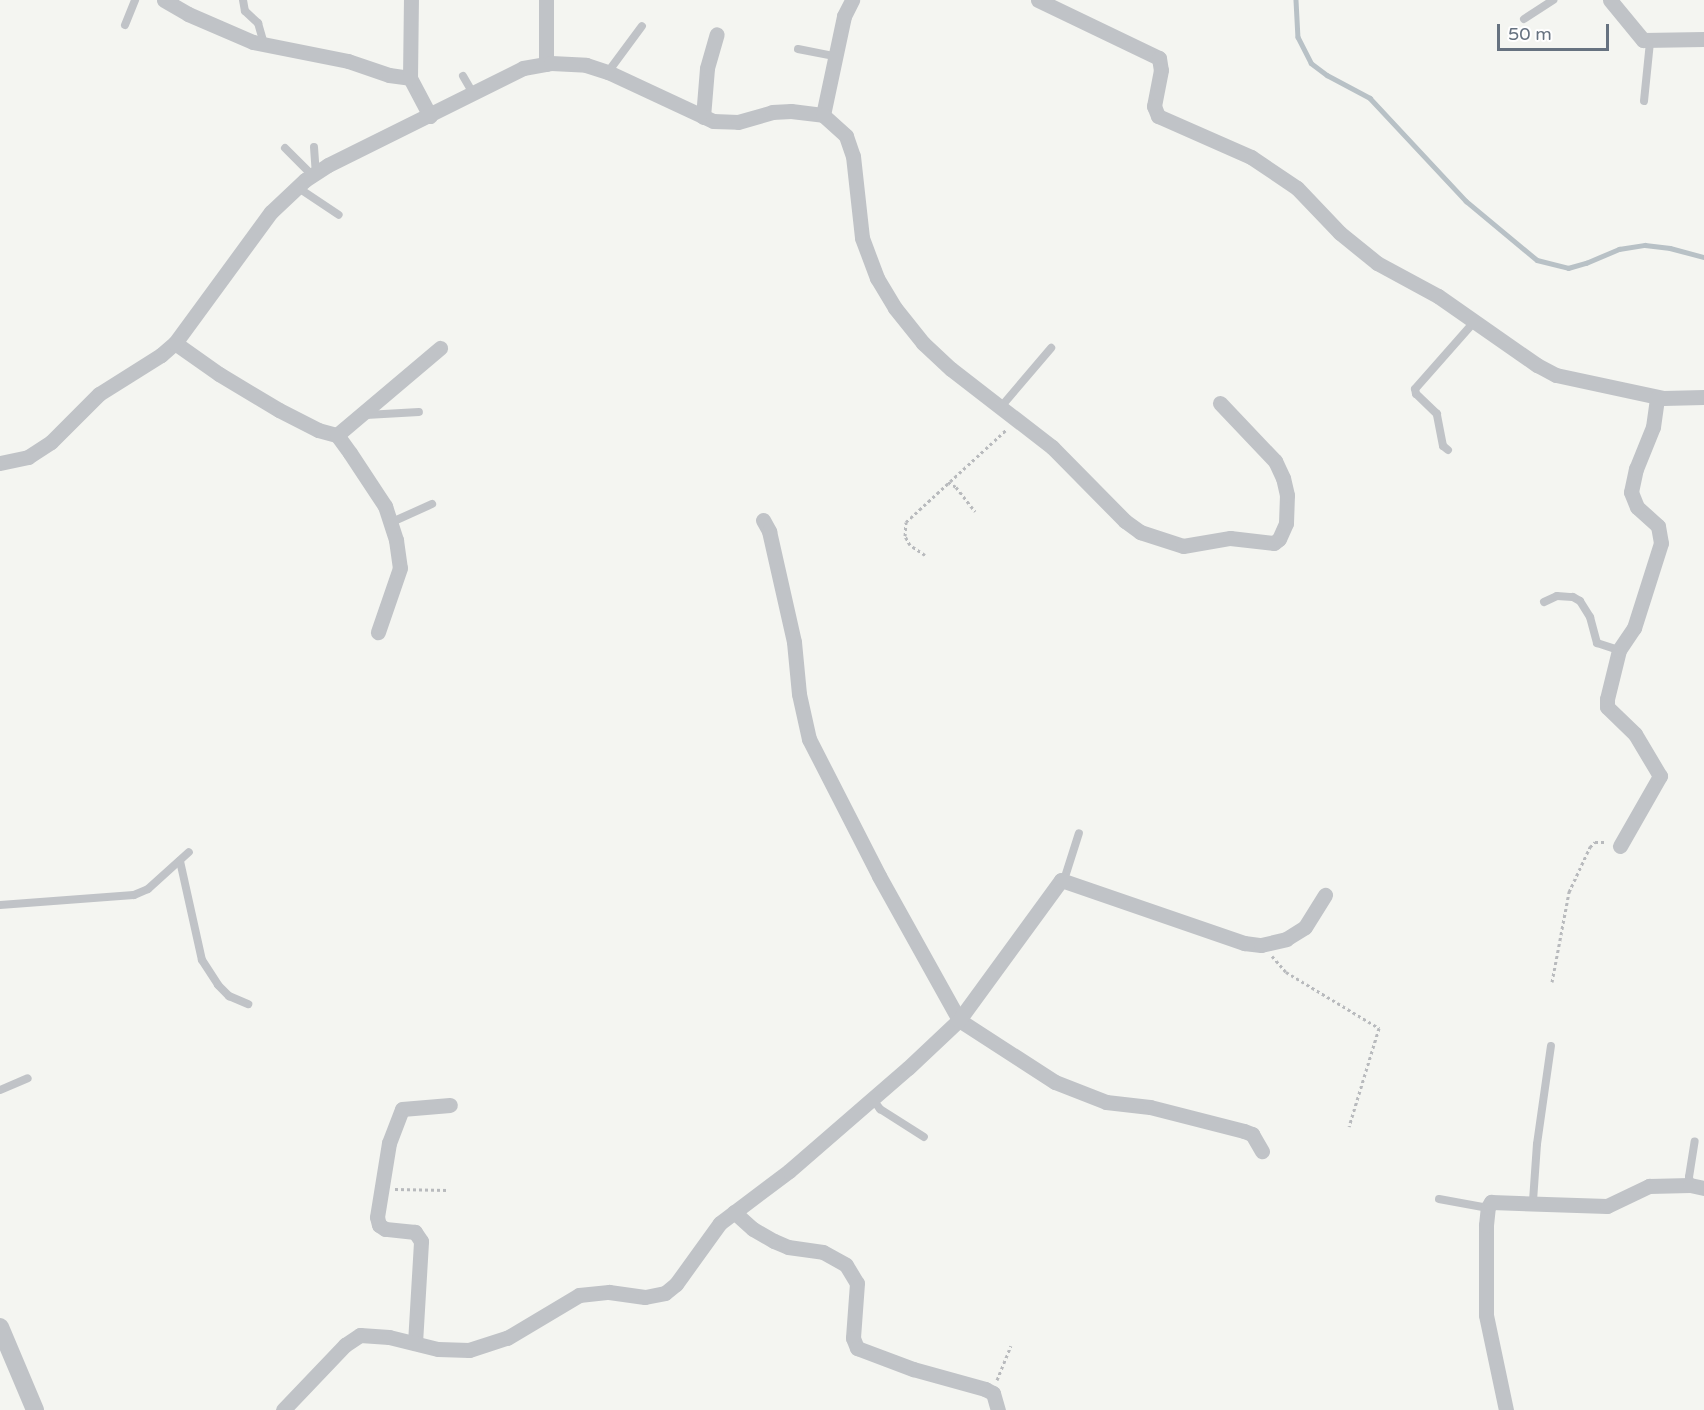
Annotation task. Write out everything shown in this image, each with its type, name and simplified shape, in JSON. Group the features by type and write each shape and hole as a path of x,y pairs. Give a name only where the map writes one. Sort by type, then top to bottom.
{"street":[{"path":"164,0 227,32 264,44 348,61 388,75 410,78"},
{"path":"411,0 410,78 430,116"},
{"path":"546,0 546,64"},
{"path":"823,115 844,16 852,0"},
{"path":"1610,0 1634,32 1650,42 1704,39"},
{"path":"1047,2 1159,58 1161,70 1154,106 1158,116 1251,157 1298,188 1340,233 1377,263 1475,321 1537,365 1556,375 1657,397 1704,397"},
{"path":"703,117 707,68 717,34"},
{"path":"0,463 28,457 51,442 99,394 161,355 175,343 271,212 314,174 523,68 546,64 586,65 608,72 703,117 728,123 782,112 823,115 846,136 853,156 862,238 885,293 923,343 1069,462 1125,522 1140,532 1184,546 1230,538 1274,543 1279,539 1286,523 1287,495 1283,478 1275,461 1254,436 1220,403"},
{"path":"175,343 219,374 279,410 318,430 338,435 385,506 392,522 400,568 378,632"},
{"path":"338,435 440,348"},
{"path":"1620,846 1660,776 1635,734 1607,707 1609,686 1619,650 1634,628 1661,543 1658,526 1637,507 1631,492 1636,469 1653,427 1657,397"},
{"path":"763,520 769,531 794,642 799,694 809,739 879,876 959,1020 1055,1082 1106,1102 1171,1112 1244,1131 1252,1134 1262,1151"},
{"path":"283,1410 345,1345 360,1335 389,1337 455,1350 485,1347 507,1338 579,1295 609,1292 645,1297 665,1293 676,1284 714,1230 734,1212 789,1172 959,1020 1057,883 1064,880 1244,943 1264,945 1286,939 1305,927 1325,895"},
{"path":"415,1343 422,1241 415,1232 384,1229 379,1225 376,1217 389,1143 402,1109 450,1105"},
{"path":"1506,1410 1486,1315 1488,1208 1491,1202 1607,1206 1649,1186 1697,1186"},
{"path":"734,1212 753,1229 774,1241 788,1247 823,1252 846,1265 857,1283 853,1338 856,1348 913,1369 993,1393 998,1410"},
{"path":"0,1327 35,1410"}],"lane":[{"path":"124,26 135,0"},
{"path":"243,0 245,11 258,23 264,44"},
{"path":"1524,19 1552,0"},
{"path":"608,72 642,26"},
{"path":"1644,101 1650,42"},
{"path":"798,50 834,56"},
{"path":"463,76 474,94"},
{"path":"314,147 314,174"},
{"path":"285,148 314,174"},
{"path":"297,187 339,215"},
{"path":"1448,450 1443,446 1437,414 1416,394 1415,389 1475,321"},
{"path":"1000,408 1051,348"},
{"path":"361,416 419,412"},
{"path":"392,522 432,504"},
{"path":"1544,602 1557,596 1573,597 1580,601 1590,617 1597,643 1619,650"},
{"path":"1064,880 1079,833"},
{"path":"0,904 134,895 148,889 189,852"},
{"path":"180,861 201,960 224,990 248,1004"},
{"path":"1533,1202 1537,1144 1551,1046"},
{"path":"0,1090 28,1078"},
{"path":"872,1098 880,1109 924,1137"},
{"path":"1695,1141 1689,1177 1697,1186"},
{"path":"1439,1199 1488,1208"}],"path":[{"path":"925,555 910,545 904,537 906,522 1016,420"},
{"path":"948,482 956,487 975,511"},
{"path":"1552,982 1565,906 1577,872 1595,842 1603,841 1620,846"},
{"path":"1264,945 1286,972 1379,1028 1349,1127"},
{"path":"381,1189 448,1190"},
{"path":"993,1393 1011,1346"}],"waterway":[{"path":"1296,0 1298,37 1311,63 1327,75 1370,98 1466,201 1537,260 1568,268 1619,249 1645,245 1670,248 1704,257"}]}
